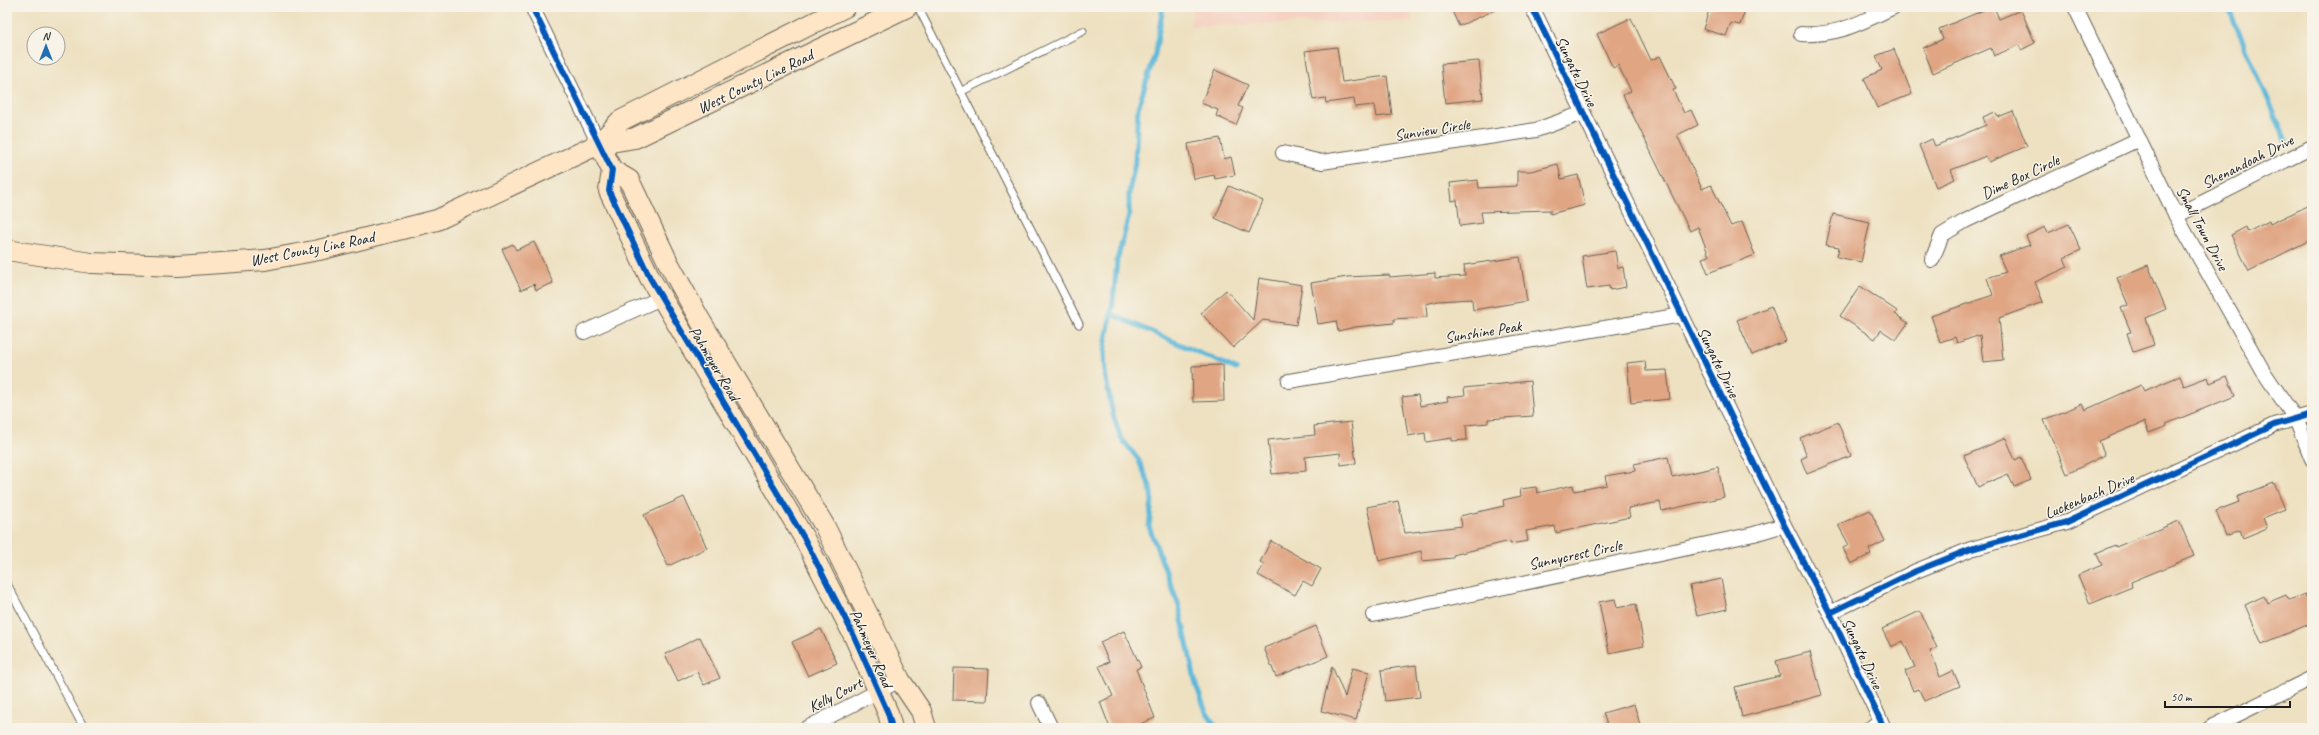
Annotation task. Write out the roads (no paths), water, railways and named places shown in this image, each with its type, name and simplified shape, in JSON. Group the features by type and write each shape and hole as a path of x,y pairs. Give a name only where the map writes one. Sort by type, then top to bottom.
{"street":[{"name":"Pahmeyer Road","path":"532,7 612,170 628,180 668,262 700,320 824,525 900,680 921,711 926,728"},
{"name":"West County Line Road","path":"599,144 620,121 845,7"},
{"name":"West County Line Road","path":"7,250 91,263 178,266 265,260 320,250 437,220 599,144 635,138 906,7"},
{"name":"Sungate Drive","path":"1532,7 1784,525 1830,613 1879,727"},
{"path":"1801,34 1822,36 1845,30 1894,7"},
{"name":"Small Town Drive","path":"2075,7 2176,216 2263,371 2295,419 2312,459"},
{"name":"Sunview Circle","path":"1283,153 1322,162 1536,130 1583,113"},
{"name":"Dime Box Circle","path":"1932,260 1942,235 1965,221 2139,139"},
{"name":"Shenandoah Drive","path":"2176,216 2312,147"},
{"name":"Pahmeyer Road","path":"612,170 609,191 661,298 804,538 854,636 892,728"},
{"path":"584,332 661,298"},
{"name":"Sunshine Peak","path":"1289,381 1682,315"},
{"name":"Luckenbach Drive","path":"1830,613 1916,571 1971,549 2067,522 2274,425 2312,414"},
{"name":"Sunnycrest Circle","path":"1373,615 1754,534 1784,525"},
{"path":"2210,728 2312,678"},
{"name":"Kelly Court","path":"807,728 900,680"},
{"path":"1039,703 1051,728"}],"lane":[{"path":"918,7 1079,324"},
{"path":"960,92 1083,31"},
{"path":"7,584 84,728"}],"waterway":[{"path":"1163,7 1155,54 1138,108 1135,162 1129,193 1129,216 1117,260 1113,302 1104,352 1105,374 1113,415 1121,438 1138,459 1150,486 1152,501 1149,527 1179,606 1196,685 1206,712 1217,728"},
{"path":"2228,7 2287,143"},
{"path":"1111,314 1236,369"}]}
